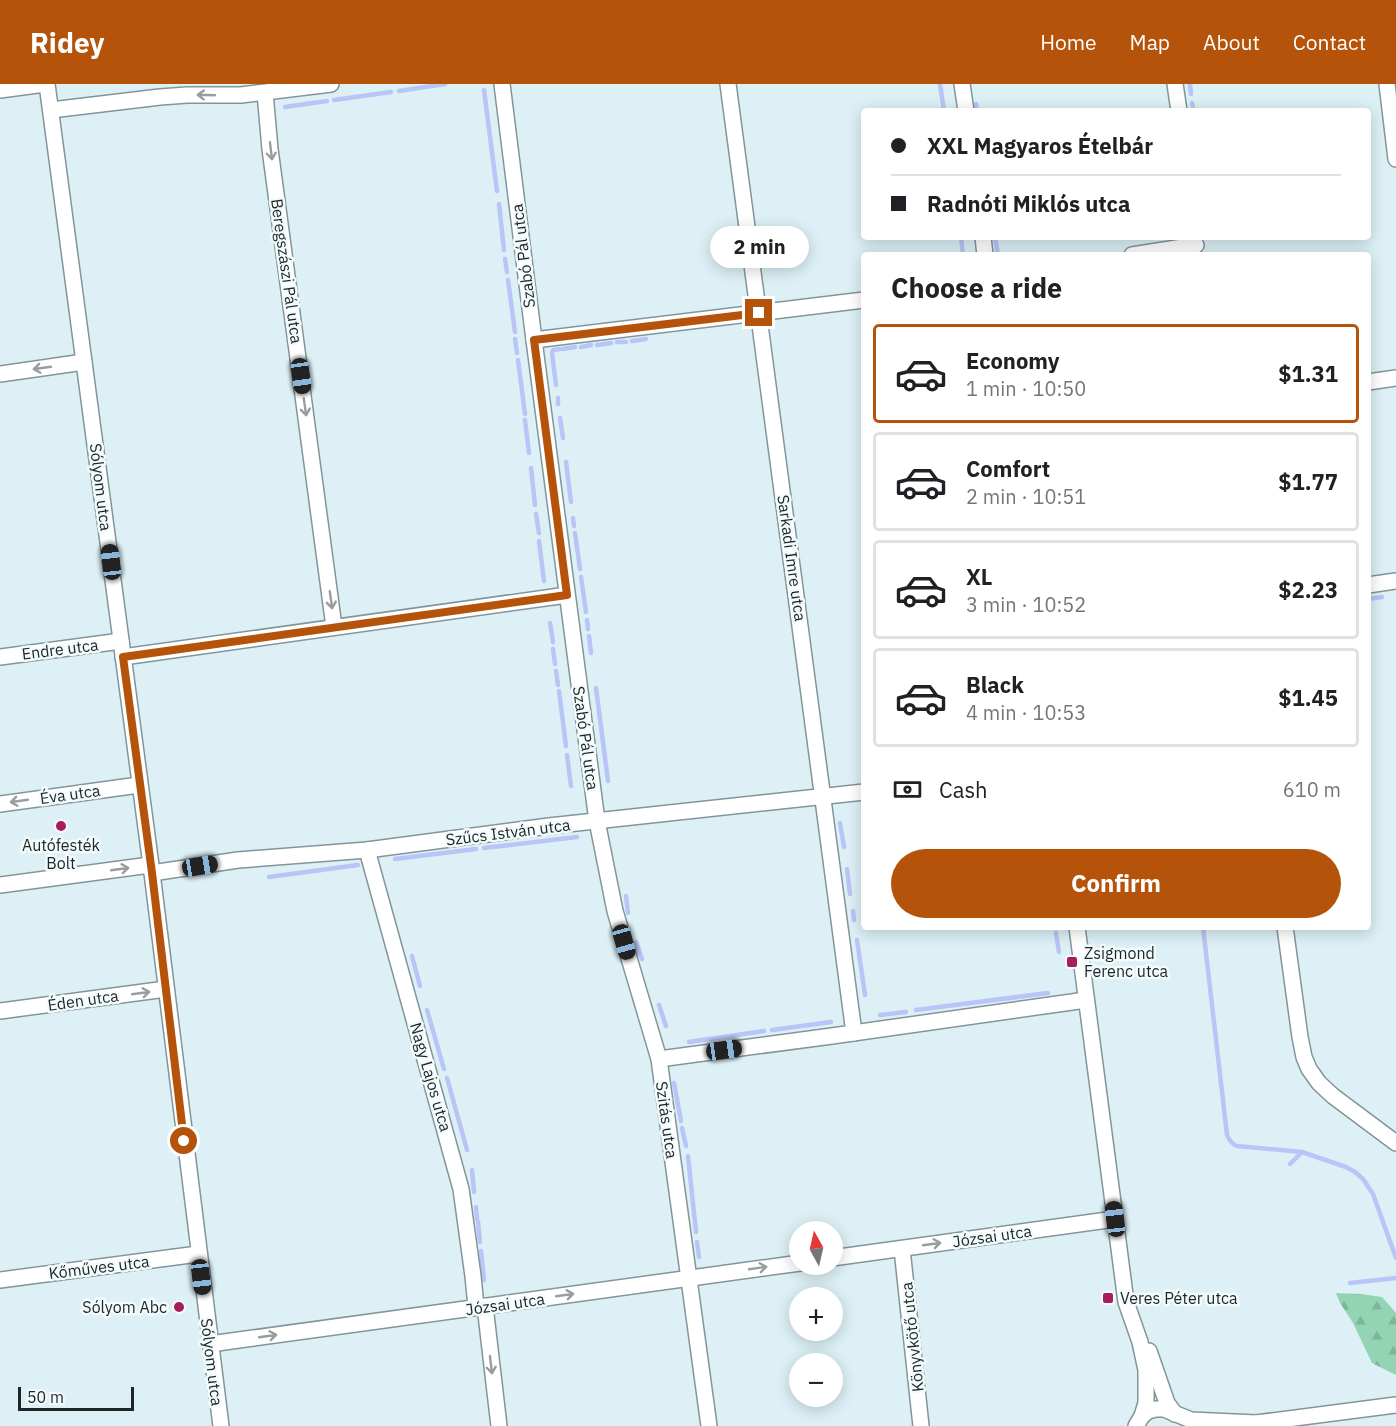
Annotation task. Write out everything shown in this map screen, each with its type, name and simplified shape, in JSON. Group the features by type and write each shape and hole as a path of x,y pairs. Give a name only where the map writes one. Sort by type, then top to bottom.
{"street":[{"path":"0,90 46,84"},
{"name":"Sólyom utca","path":"46,84 151,869 221,1426"},
{"path":"51,110 174,96 265,93 331,84"},
{"name":"Szabó Pál utca","path":"502,84 597,821"},
{"name":"Sarkadi Imre utca","path":"728,84 854,1033"},
{"path":"962,84 966,108"},
{"path":"1175,84 1179,108"},
{"path":"1387,84 1396,159"},
{"name":"Beregszászi Pál utca","path":"265,93 270,149 334,627"},
{"path":"1153,252 1196,246"},
{"path":"534,340 861,300"},
{"path":"0,374 84,362"},
{"path":"1371,382 1396,378"},
{"path":"1371,585 1396,581"},
{"path":"123,657 567,595"},
{"name":"Endre utca","path":"0,657 121,641"},
{"name":"Éva utca","path":"0,804 139,785"},
{"name":"Szűcs István utca","path":"0,885 238,860 368,850 549,825 861,792"},
{"name":"Szitás utca","path":"597,821 615,911 659,1059 709,1426"},
{"name":"Nagy Lajos utca","path":"368,850 461,1188 473,1276 499,1426"},
{"path":"1077,930 1126,1302 1146,1370 1147,1396 1139,1421"},
{"path":"1285,930 1300,1037 1309,1069 1319,1083 1333,1096 1396,1143"},
{"name":"Éden utca","path":"0,1011 166,989"},
{"path":"659,1059 1086,1000"},
{"name":"Józsai utca","path":"843,1257 1115,1219"},
{"name":"Könyvkötő utca","path":"902,1249 921,1426"},
{"name":"Kőműves utca","path":"0,1280 198,1254"},
{"name":"Józsai utca","path":"210,1344 789,1264"},
{"path":"1135,1328 1151,1354 1172,1412 1183,1426"},
{"path":"1139,1421 1156,1408 1191,1420 1252,1425 1396,1405"}],"green space":[{"path":"1336,1293 1382,1297 1396,1313 1396,1375 1372,1363"}],"waterway":[{"path":"399,91 445,84"},
{"path":"940,84 944,108"},
{"path":"1190,84 1191,94"},
{"path":"484,90 497,191"},
{"path":"334,100 391,92"},
{"path":"285,107 327,101"},
{"path":"976,104 977,108"},
{"path":"499,204 504,250"},
{"path":"961,240 963,252"},
{"path":"996,240 998,252"},
{"path":"505,259 507,272"},
{"path":"508,280 515,332"},
{"path":"515,339 517,353"},
{"path":"632,341 646,339"},
{"path":"617,342 626,342"},
{"path":"597,345 611,343"},
{"path":"581,347 591,345"},
{"path":"563,349 575,347"},
{"path":"556,385 552,353 553,350 560,349"},
{"path":"518,360 525,414"},
{"path":"558,398 558,404"},
{"path":"560,418 563,438"},
{"path":"525,420 529,453"},
{"path":"566,462 571,502"},
{"path":"531,468 535,505"},
{"path":"536,514 539,533"},
{"path":"573,518 574,526"},
{"path":"575,533 580,569"},
{"path":"539,541 544,581"},
{"path":"581,577 586,612"},
{"path":"1371,599 1382,597"},
{"path":"587,620 588,629"},
{"path":"550,623 553,642"},
{"path":"589,636 591,653"},
{"path":"553,649 555,664"},
{"path":"556,671 558,685"},
{"path":"596,688 608,781"},
{"path":"559,691 566,746"},
{"path":"567,755 571,786"},
{"path":"840,823 844,847"},
{"path":"484,848 577,837"},
{"path":"395,859 476,849"},
{"path":"269,877 358,865"},
{"path":"847,869 850,894"},
{"path":"626,896 628,913"},
{"path":"853,911 854,920"},
{"path":"1203,930 1229,1139 1237,1146 1302,1152 1355,1172 1373,1194 1396,1258"},
{"path":"1056,933 1059,952"},
{"path":"857,940 865,995"},
{"path":"636,942 642,959"},
{"path":"412,956 420,986"},
{"path":"916,1010 1048,993"},
{"path":"659,1005 666,1026"},
{"path":"427,1010 444,1069"},
{"path":"880,1015 906,1012"},
{"path":"772,1030 831,1022"},
{"path":"689,1042 764,1031"},
{"path":"447,1078 467,1150"},
{"path":"674,1083 681,1121"},
{"path":"682,1128 686,1146"},
{"path":"1290,1164 1302,1152"},
{"path":"688,1156 696,1232"},
{"path":"472,1170 474,1192"},
{"path":"476,1207 477,1219"},
{"path":"478,1222 480,1242"},
{"path":"697,1242 699,1257"},
{"path":"481,1251 484,1280"},
{"path":"1350,1283 1396,1278"}],"place":[{"name":"Autófesték Bolt","path":"61,826"},
{"name":"Zsigmond Ferenc utca","path":"1072,962"},
{"name":"Veres Péter utca","path":"1108,1298"},
{"name":"Sólyom Abc","path":"179,1307"}],"route":[{"path":"184,1141 123,657 567,595 534,340 759,313"}]}
